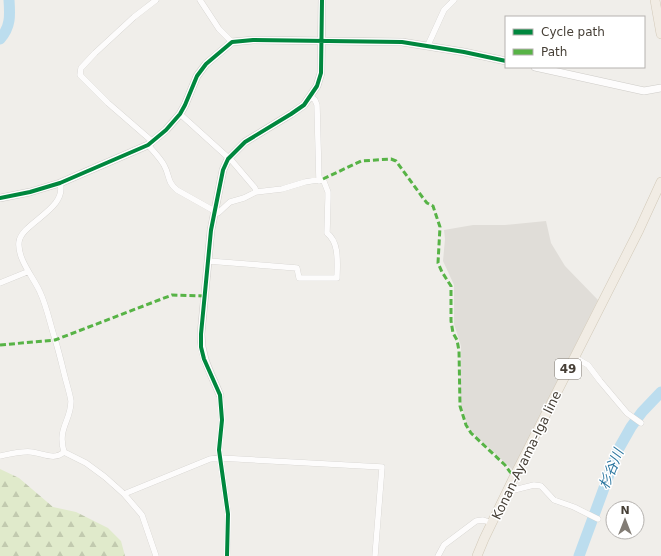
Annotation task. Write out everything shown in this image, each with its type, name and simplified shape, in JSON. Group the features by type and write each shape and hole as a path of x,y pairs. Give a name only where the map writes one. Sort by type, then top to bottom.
{"main road":[{"path":"655,0 661,34"},
{"name":"Konan-Ayama-Iga line","path":"477,556 574,357 639,230 661,182"}],"street":[{"path":"156,0 134,17 95,53 81,68 80,75 151,143 165,167 169,182 172,186 218,213 230,202 244,198 256,192 282,189 305,182 319,181 323,179 328,192 327,233 336,252 337,278 299,278 297,268 208,261"},
{"path":"200,0 219,29 232,42"},
{"path":"228,556 228,514 219,450 222,420 220,395 204,360 201,347 211,230 223,170 228,158 245,142 304,105 311,97 317,86 321,73 322,0"},
{"path":"428,45 444,10 454,0"},
{"path":"0,198 30,192 60,183 151,143 166,130 180,114 197,76 206,64 232,42 253,40 402,42 428,45 505,61"},
{"path":"540,68 644,91 661,88"},
{"path":"311,97 315,100 317,105 319,181"},
{"path":"180,114 228,158 255,188 256,192"},
{"path":"60,183 59,200 22,235 18,244 27,272 40,292 55,340 71,402 69,413 62,432 64,452"},
{"path":"0,283 27,272"},
{"path":"574,357 588,365 627,412 641,422"},
{"path":"0,456 22,452 32,452 52,457 60,456 64,452"},
{"path":"64,452 86,463 124,494 142,515 156,556"},
{"path":"124,494 210,459 220,458 382,467 375,556"},
{"path":"508,490 534,485 541,486 554,500 574,507 585,514 598,519"},
{"path":"438,556 444,545 476,521 482,520 492,523"}],"shaded area":[{"path":"546,221 551,243 565,266 598,300 513,470 471,431 467,424 461,404 461,346 454,324 454,285 443,261 445,239 444,230 473,225 505,225"}],"green space":[{"path":"0,469 19,478 53,507 76,512 108,528 121,541 125,556 0,556"}],"waterway":[{"path":"0,39 8,25 9,0"},
{"name":"杉谷川","path":"579,556 618,450 631,427 642,412 661,392"}],"marked path":[{"path":"323,179 361,161 391,159 396,161 427,203 433,206 440,227 438,263 451,286 451,321 459,351 460,406 466,425 471,433 505,465 510,472 515,475"},
{"path":"0,345 55,340 172,295 205,296"}],"cycle path":[{"path":"227,556 228,514 219,450 222,420 220,395 204,359 201,347 211,230 223,170 228,159 245,142 304,105 317,86 321,73 322,0"},
{"path":"0,198 30,192 60,183 148,145 166,130 180,114 197,76 206,64 232,42 253,40 402,42 464,52 505,61"}]}
